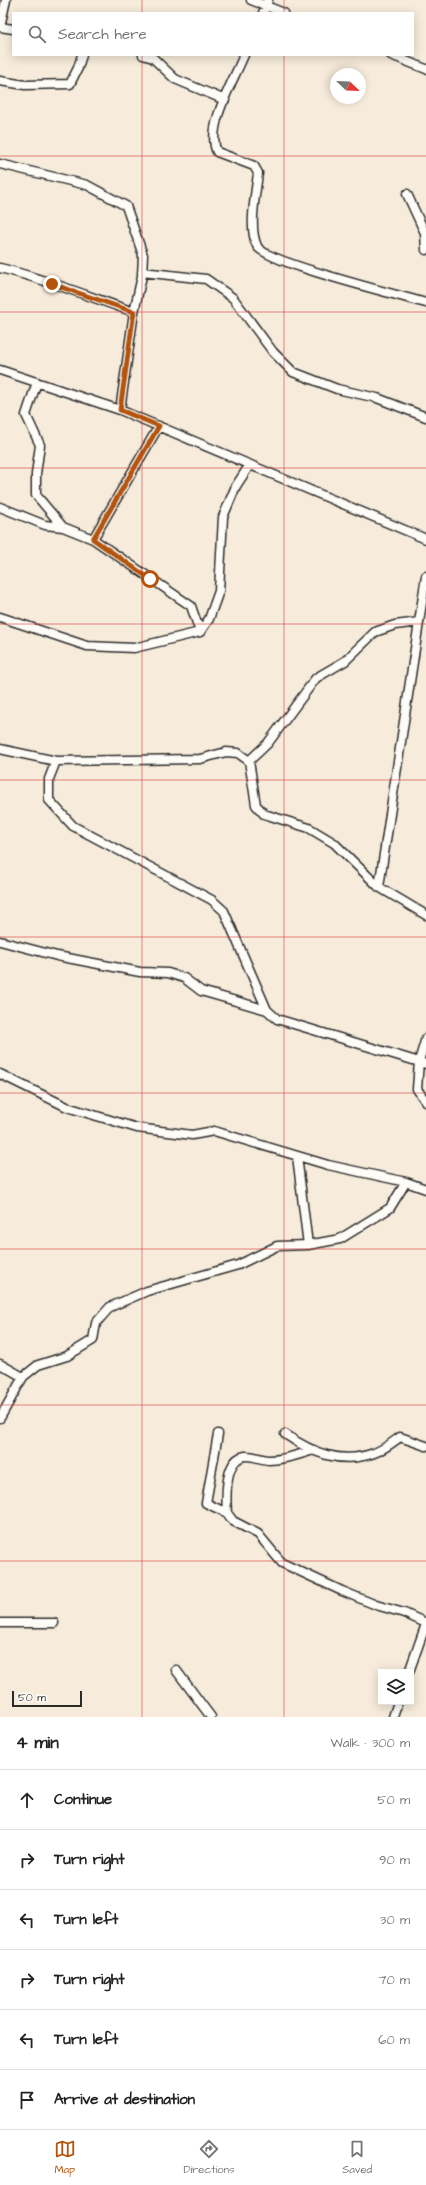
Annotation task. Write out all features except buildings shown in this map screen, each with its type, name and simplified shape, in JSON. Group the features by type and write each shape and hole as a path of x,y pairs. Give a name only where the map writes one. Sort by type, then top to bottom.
{"street":[{"path":"6,0 0,27 12,29"},
{"path":"251,0 281,12"},
{"path":"0,81 25,85 70,84 78,68 82,56"},
{"path":"146,56 152,58 175,79 225,100"},
{"path":"244,56 214,129 213,144 217,152 254,166 258,173 253,222 257,246 263,253 290,264 426,302"},
{"path":"394,56 426,69"},
{"path":"0,164 87,185 126,206 143,255 142,272 134,312 120,410"},
{"path":"406,194 425,233 426,250"},
{"path":"0,268 38,277 52,284 134,312"},
{"path":"142,272 206,279 233,298 274,352 293,372 337,389 377,398 426,417"},
{"path":"0,370 120,410 249,466 426,539"},
{"path":"37,382 26,415 40,444 36,474 36,495 63,527"},
{"path":"93,539 159,426"},
{"path":"0,617 88,646 134,648 200,632 209,619 219,590 223,517 236,486 249,466"},
{"path":"0,507 45,525 63,527 93,539 191,606 200,632"},
{"path":"379,886 419,622 425,597 426,576"},
{"path":"249,761 268,743 316,678 345,661 375,632 395,625 419,622"},
{"path":"0,748 56,761 200,759 226,752 238,753 249,761 256,805 264,814 309,828 334,843 379,886 426,915"},
{"path":"56,761 49,779 49,800 72,826 212,900 224,911 267,1010 277,1019 422,1062"},
{"path":"0,940 57,956 140,972 168,973 184,978 201,991 267,1010"},
{"path":"426,1038 417,1089 426,1102"},
{"path":"0,1074 67,1107 137,1128 192,1134 214,1130 328,1165 406,1182 426,1189"},
{"path":"297,1156 308,1245"},
{"path":"0,1418 23,1377 38,1366 67,1356 93,1340 96,1323 110,1307 147,1291 238,1265 277,1246 308,1245 340,1239 390,1208 406,1182"},
{"path":"0,1364 23,1377"},
{"path":"218,1434 206,1503 227,1513 234,1521 258,1534 282,1563 342,1592 376,1605 404,1613 426,1623 410,1669"},
{"path":"284,1434 299,1444 330,1457 353,1459 375,1453 400,1437 426,1446"},
{"path":"227,1513 226,1490 229,1475 235,1462 245,1456 270,1460 287,1458 314,1450"},
{"path":"0,1623 54,1623"},
{"path":"176,1670 211,1717"},
{"path":"395,1716 397,1705"}],"route":[{"path":"52,284 134,312 120,410 159,426 93,539 150,579"}]}
